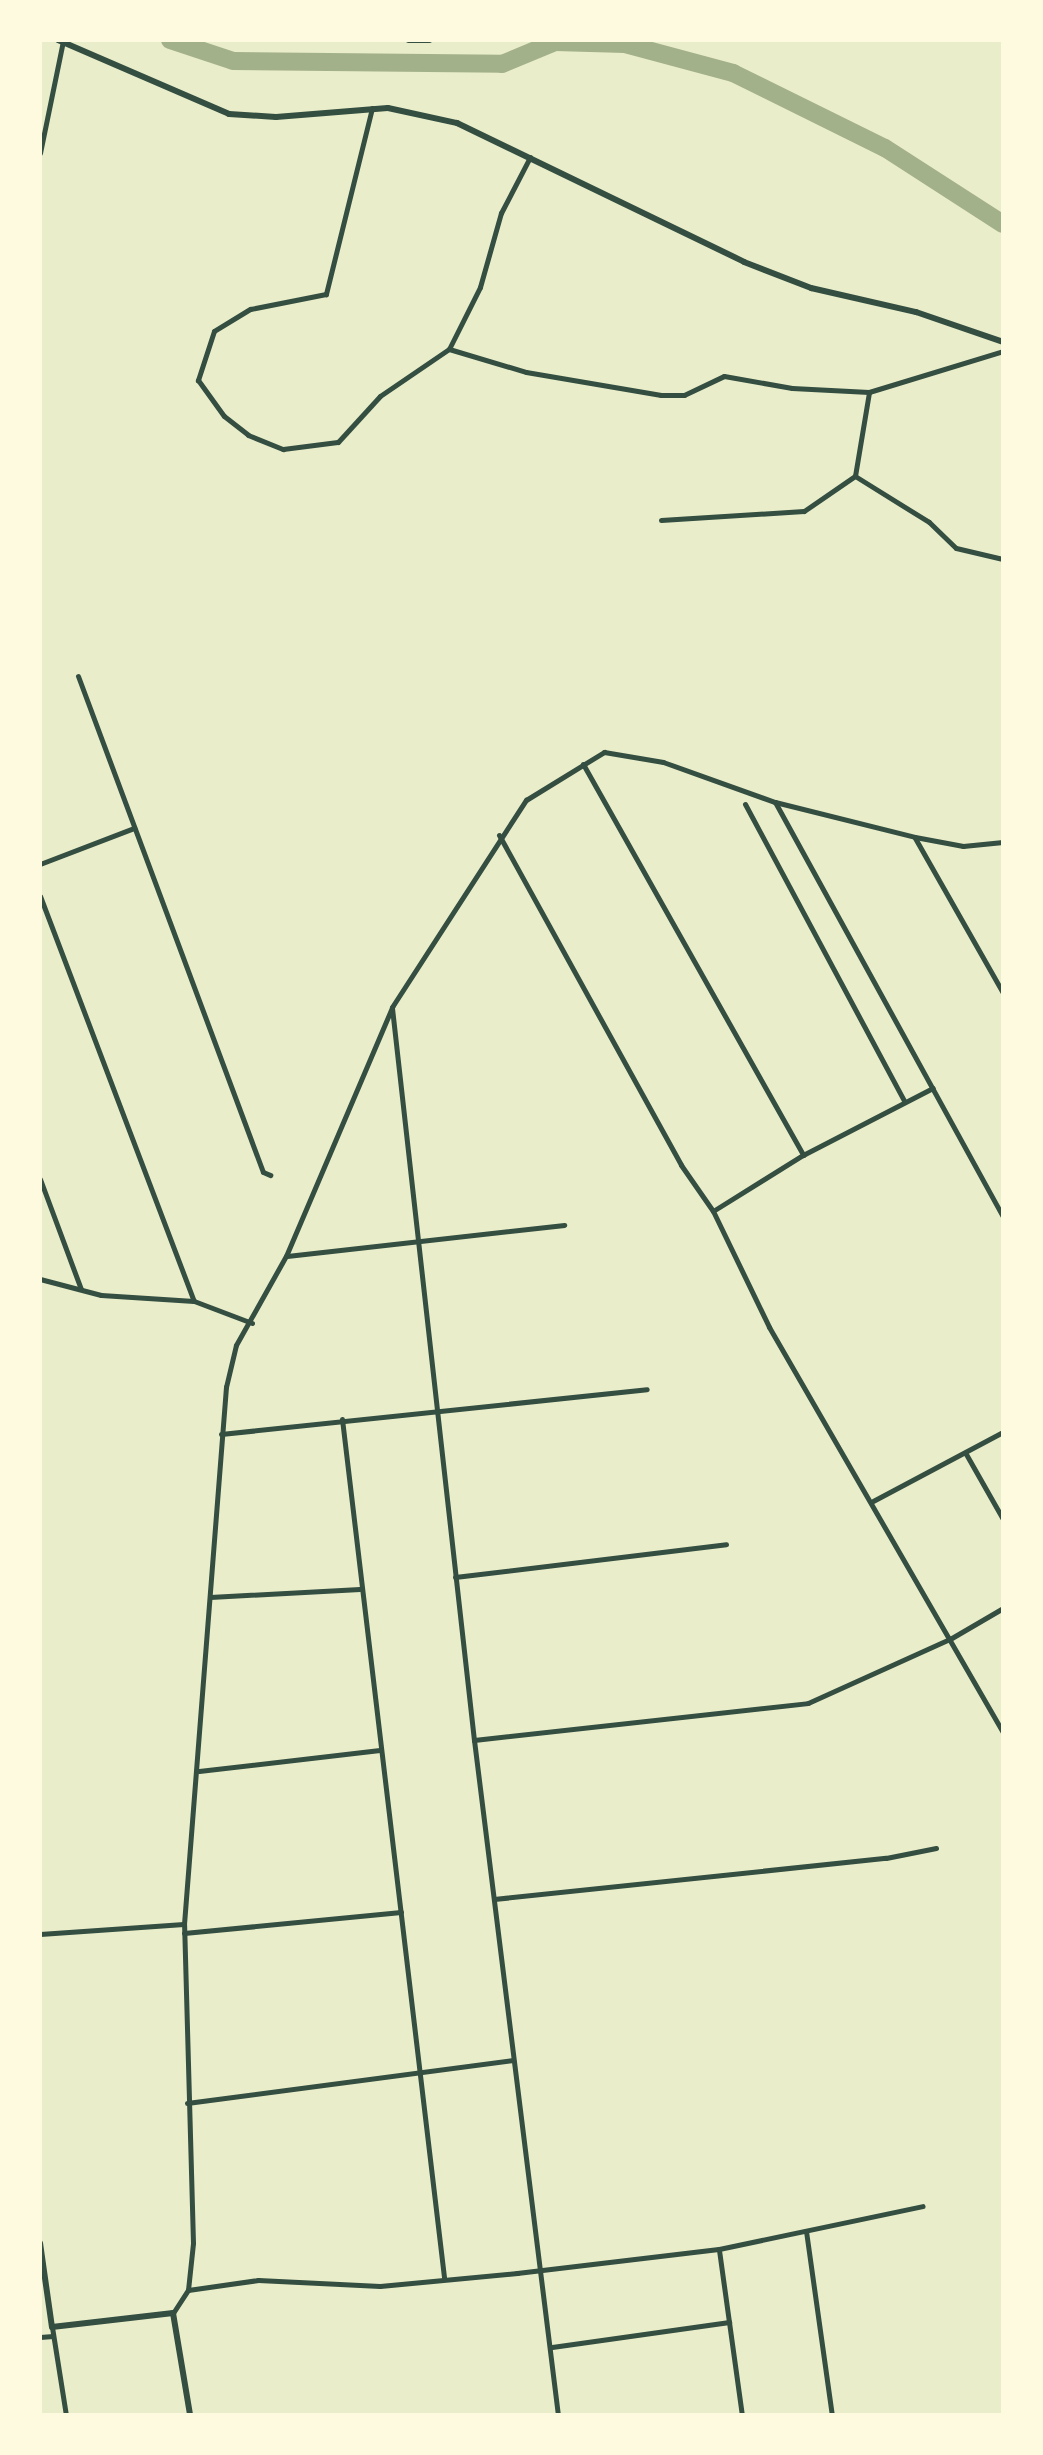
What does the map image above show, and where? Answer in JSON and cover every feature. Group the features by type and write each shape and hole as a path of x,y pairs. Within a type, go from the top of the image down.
{"street":[{"path":"408,40 429,40"},
{"path":"40,153 60,41 229,114 276,117 372,108 403,109 457,123 531,156 554,173 758,267 811,288 916,312 1003,342"},
{"path":"372,108 326,294 250,309 214,331 198,380 224,416 248,435 283,449 338,442 380,396 449,349 480,287 501,213 531,156"},
{"path":"449,349 526,372 661,395 684,395 724,376 792,388 869,392 1003,351"},
{"path":"661,520 804,511 855,476 869,392"},
{"path":"855,476 929,522 956,548 1003,559"},
{"path":"78,676 263,1172 270,1175"},
{"path":"190,2415 173,2313 188,2290 193,2243 184,1924 190,1796 199,1771 221,1434 236,1345 252,1323 286,1256 392,1007 499,835 526,800 604,752 663,762 775,802 915,837 963,846 1003,842"},
{"path":"583,764 803,1155"},
{"path":"775,802 1001,1208 1003,1217"},
{"path":"745,804 905,1102"},
{"path":"40,864 134,828"},
{"path":"499,835 681,1165 713,1211 769,1327 873,1501 1003,1733"},
{"path":"915,837 1003,993"},
{"path":"40,896 194,1301"},
{"path":"392,1007 474,1740 552,2347 558,2415"},
{"path":"713,1211 803,1155 933,1088"},
{"path":"40,1179 82,1290"},
{"path":"286,1256 420,1237 564,1225"},
{"path":"40,1279 82,1290 194,1301 252,1323"},
{"path":"221,1434 647,1389"},
{"path":"342,1419 444,2277"},
{"path":"873,1501 1003,1432"},
{"path":"966,1454 1003,1519"},
{"path":"455,1577 726,1544"},
{"path":"210,1597 361,1588"},
{"path":"474,1740 808,1703 950,1639 1003,1608"},
{"path":"199,1771 380,1750"},
{"path":"494,1899 871,1859 936,1848"},
{"path":"184,1933 401,1912"},
{"path":"40,1934 184,1924"},
{"path":"187,2103 513,2060"},
{"path":"188,2290 258,2280 380,2286 444,2277 541,2270 719,2249 923,2206"},
{"path":"806,2231 832,2415"},
{"path":"40,2243 66,2415"},
{"path":"719,2249 742,2415"},
{"path":"52,2327 173,2313"},
{"path":"552,2347 729,2322"},
{"path":"40,2337 53,2336"}],"waterway":[{"path":"170,40 233,61 502,64 555,42 625,44 733,73 885,148 1003,224"}]}
